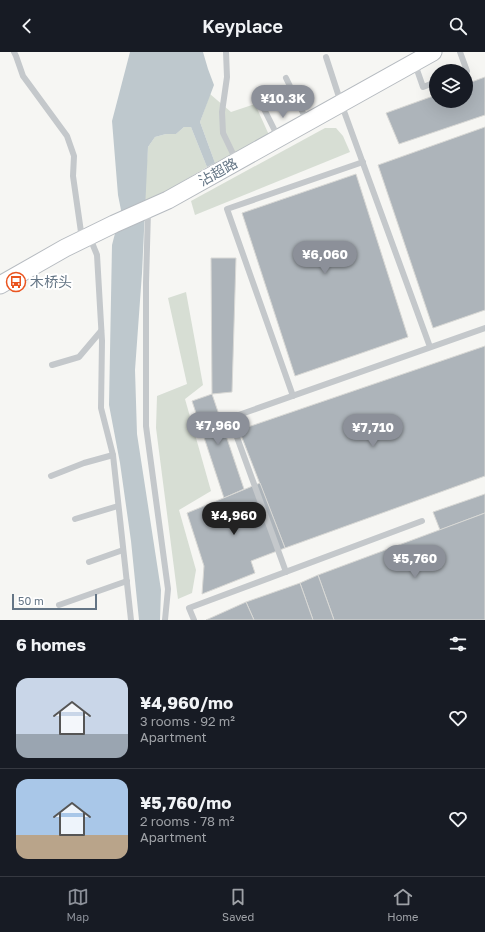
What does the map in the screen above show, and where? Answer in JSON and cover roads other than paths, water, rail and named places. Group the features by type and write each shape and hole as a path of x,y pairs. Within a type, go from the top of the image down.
{"street":[{"name":"沾超路","path":"0,285 65,248 168,200 433,52"}],"lane":[{"path":"14,52 24,76 67,136 74,156 73,176 86,238 97,255 101,331 101,408 113,455 131,620"},
{"path":"226,52 227,77 222,112 223,133 237,162"},
{"path":"460,52 464,64"},
{"path":"326,57 341,103 430,347"},
{"path":"414,62 423,87 429,85"},
{"path":"286,78 308,122"},
{"path":"261,103 278,138"},
{"path":"293,396 227,209 363,162"},
{"path":"147,210 146,426 168,590 165,620"},
{"path":"286,572 230,418 485,328"},
{"path":"52,365 80,357 101,331"},
{"path":"51,476 84,463 113,455"},
{"path":"75,519 118,506"},
{"path":"194,620 189,608 422,521"},
{"path":"89,562 123,550"},
{"path":"59,605 127,581"}],"place":[{"name":"木桥头","path":"16,282"}]}
